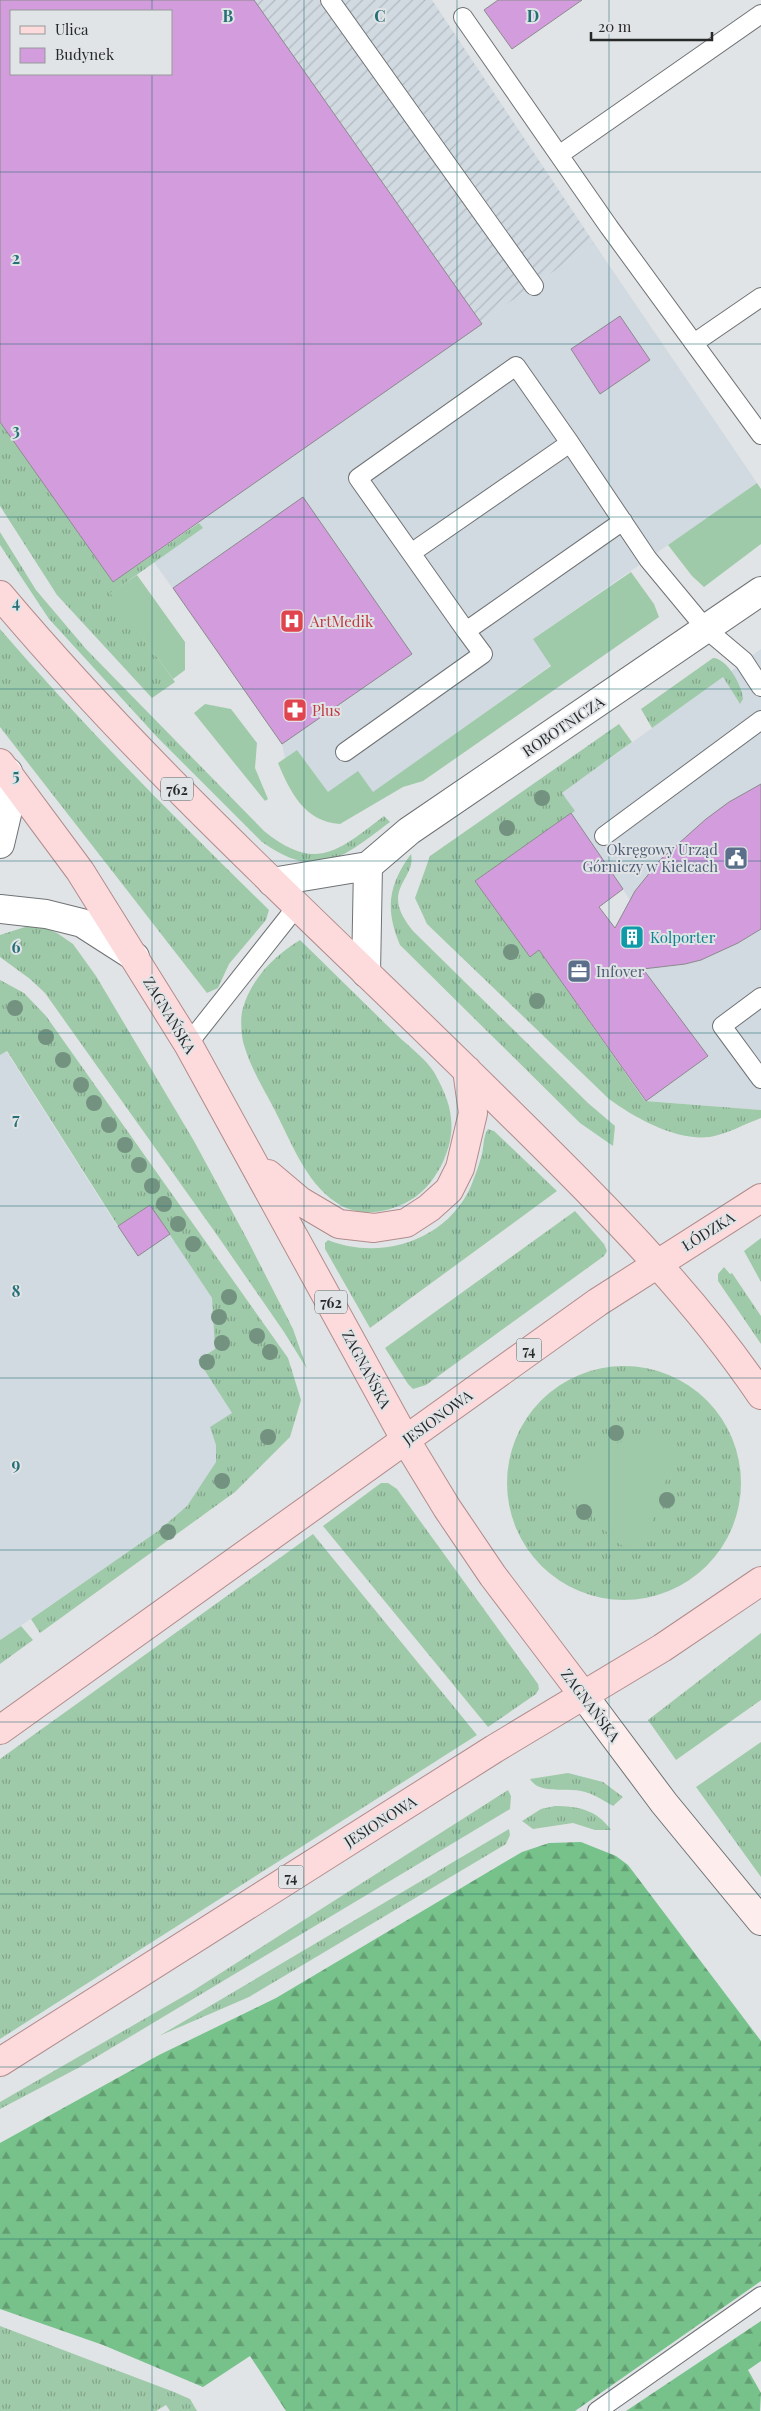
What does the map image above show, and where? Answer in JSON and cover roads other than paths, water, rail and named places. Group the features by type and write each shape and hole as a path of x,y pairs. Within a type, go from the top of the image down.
{"main road":[{"name":"762","path":"0,595 59,666 155,766 582,1185 706,1320 761,1395"},
{"name":"ZAGNAŃSKA","path":"4,767 60,842 135,957 188,1044 256,1164 405,1439 492,1576 664,1803 761,1921"},
{"name":"762","path":"256,1164 300,1201 340,1224 374,1228 406,1223 429,1208 448,1190 460,1168 473,1113 466,1070"},
{"name":"ŁÓDZKA","path":"656,1265 761,1198"},
{"name":"JESIONOWA","path":"0,1730 598,1302 656,1265"},
{"name":"JESIONOWA","path":"0,2062 494,1749 662,1648 761,1581"}],"street":[{"name":"ROBOTNICZA","path":"368,866 409,831 761,591"},
{"path":"0,844 8,810 4,767"},
{"path":"272,882 368,866 366,973"},
{"path":"0,909 46,914 82,923 135,957"}],"lane":[{"path":"330,0 534,286"},
{"path":"559,155 761,14"},
{"path":"463,17 735,402 761,435"},
{"path":"694,343 761,297"},
{"path":"345,752 483,654 358,478 516,366 654,567 706,629 744,661 761,687"},
{"path":"411,554 570,443"},
{"path":"466,630 623,521"},
{"path":"604,836 761,720"},
{"path":"188,1044 297,906"},
{"path":"761,997 722,1026 761,1078"},
{"path":"597,2411 761,2296"}],"place":[{"name":"ArtMedik","path":"292,621"},
{"name":"Plus","path":"295,710"},
{"name":"Okręgowy Urząd Górniczy w Kielcach","path":"736,858"},
{"name":"Kolporter","path":"632,937"},
{"name":"Infover","path":"579,971"}]}
